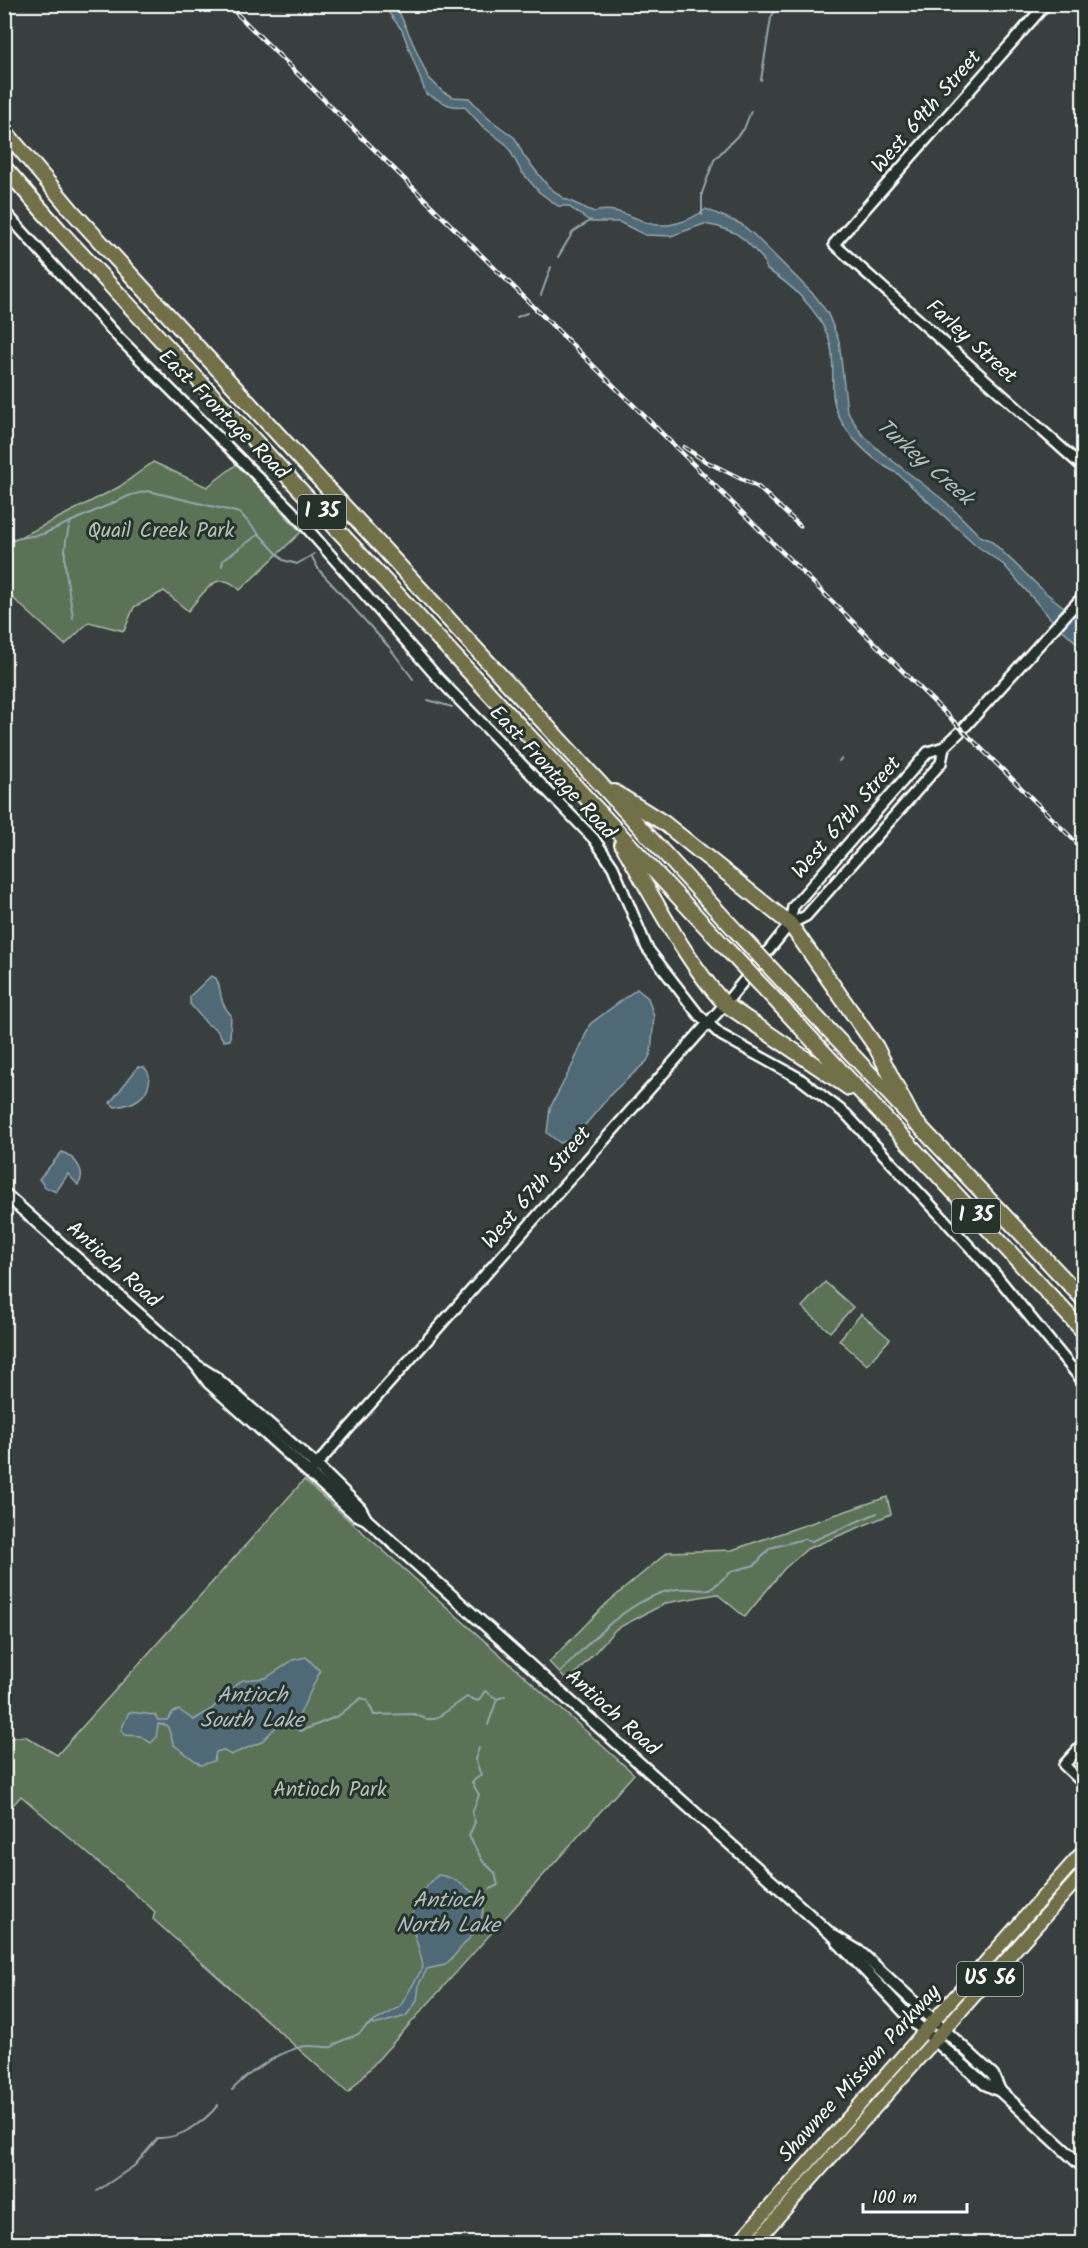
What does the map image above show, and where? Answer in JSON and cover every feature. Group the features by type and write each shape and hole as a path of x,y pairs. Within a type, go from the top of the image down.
{"highway":[{"name":"I 35","path":"4,130 72,211 598,782 915,1124 1083,1300"},
{"name":"I 35","path":"4,167 60,231 1083,1332"},
{"path":"598,782 664,823 790,924 876,1047 915,1124"},
{"path":"609,821 674,930 714,992 725,1004 868,1100"},
{"name":"Shawnee Mission Parkway","path":"754,2244 935,2040 940,2025 1083,1850"},
{"name":"Shawnee Mission Parkway","path":"737,2244 804,2165 925,2032 940,2025 1034,1929 1083,1872"},
{"path":"1034,1929 1034,1922 1053,1886"}],"main road":[{"name":"Antioch Road","path":"4,1193 196,1365 215,1377 313,1470 360,1508 366,1519 832,1935 853,1961 925,2032 985,2084 999,2091 1083,2168"},
{"name":"Antioch Road","path":"832,1935 860,1952 940,2025 993,2075 999,2091"}],"street":[{"name":"West 69th Street","path":"834,244 1046,4"},
{"name":"East Frontage Road","path":"4,211 112,330 287,504 438,678 594,840 613,867 647,948 661,969 707,1023 721,1035 808,1083 846,1114 995,1274 1083,1383"},
{"name":"Farley Street","path":"834,244 1083,468"},
{"name":"West 67th Street","path":"313,1470 725,1004 790,924 806,916 853,863 940,763 944,747 1083,595"},
{"name":"West 67th Street","path":"790,924 793,907 840,852 928,752 944,747"},
{"path":"840,852 853,863"},
{"path":"1083,1743 1064,1765 1083,1784"}],"green space":[{"name":"Quail Creek Park","path":"153,462 207,487 237,464 301,532 240,590 224,581 217,582 206,590 188,611 164,591 134,607 124,631 89,622 65,645 5,591 5,545 119,487"},
{"path":"825,1282 853,1307 830,1332 802,1307"},
{"path":"861,1314 890,1339 867,1365 839,1340"},
{"name":"Antioch Park","path":"304,1480 634,1774 348,2093 153,1919 155,1912 149,1906 21,1796 5,1814 5,1739 25,1736 57,1755"},
{"path":"887,1497 891,1514 807,1549 784,1569 745,1617 717,1594 666,1603 616,1629 568,1682 549,1662 607,1603 668,1552 732,1550"}],"water":[{"path":"383,5 396,5 428,77 443,92 453,97 469,98 488,118 515,138 524,156 548,186 563,198 594,212 615,211 655,225 678,223 706,209 741,224 753,234 816,297 828,314 839,341 847,411 861,433 880,451 946,502 980,536 990,540 1046,593 1083,622 1083,649 1050,618 1004,565 977,546 898,474 876,460 856,441 840,419 835,407 833,364 827,334 816,315 802,298 785,282 767,270 763,259 746,241 735,233 704,224 671,236 645,235 619,222 591,222 568,206 558,206 539,192 521,171 507,145 482,126 464,106 449,105 426,94 402,30"},
{"path":"211,976 216,978 223,1004 231,1015 230,1040 224,1041 216,1029 207,1024 190,1004 190,996"},
{"path":"637,989 648,998 654,1016 651,1053 647,1061 613,1092 574,1138 560,1143 547,1133 550,1108 573,1064 590,1024"},
{"path":"138,1067 144,1067 149,1076 146,1091 134,1102 115,1107 110,1103"},
{"path":"62,1152 76,1162 81,1175 78,1185 68,1174 56,1192 45,1187 39,1179"},
{"name":"Antioch South Lake","path":"306,1657 320,1671 298,1718 289,1716 261,1742 231,1755 222,1750 216,1752 214,1761 201,1765 174,1745 167,1725 158,1724 156,1738 151,1743 140,1736 125,1735 121,1730 129,1712 155,1715 158,1720 167,1720 173,1712 179,1710 194,1720 213,1708 243,1680 266,1678 293,1660"},
{"name":"Antioch North Lake","path":"438,1875 457,1881 484,1903 480,1926 445,1965 427,1969 419,1984 417,2001 406,2016 374,2025 373,2022 400,2007 423,1967 413,1929 413,1914 418,1899"}],"waterway":[{"path":"761,80 771,18 778,4"},
{"path":"702,215 702,193 714,160 744,129 751,111"},
{"path":"558,257 573,232 591,220"},
{"path":"541,295 551,267"},
{"path":"517,317 527,313"},
{"path":"4,541 43,534 131,495 148,491 240,513 283,560 297,564 314,554"},
{"path":"71,521 65,546 65,558 73,618"},
{"path":"222,566 223,560 259,534"},
{"path":"312,557 319,570 389,647 413,679"},
{"path":"428,700 452,707"},
{"path":"1074,1349 1084,1363"},
{"path":"560,1673 598,1634 628,1610 644,1601 660,1593 677,1589 710,1590 732,1571 755,1565 770,1548 804,1539 812,1541 877,1513"},
{"path":"289,1716 290,1725 301,1731 338,1716 361,1698 367,1700 374,1715 414,1714 426,1719 435,1719 467,1697 478,1701 485,1691 497,1699"},
{"path":"488,1725 497,1699 505,1696"},
{"path":"479,1748 475,1759 481,1775 472,1782 479,1795 472,1813 475,1822 469,1836 482,1860 495,1873 498,1885 490,1889"},
{"path":"232,2090 255,2070 282,2054 304,2046 332,2047 358,2034 373,2023"},
{"path":"97,2191 134,2166 158,2138 175,2136 191,2128 218,2105"}],"railway":[{"path":"227,4 1084,850"},
{"path":"684,447 705,461 758,487 800,526"}],"water label":[{"name":"Turkey Creek","path":"924,463"}]}
